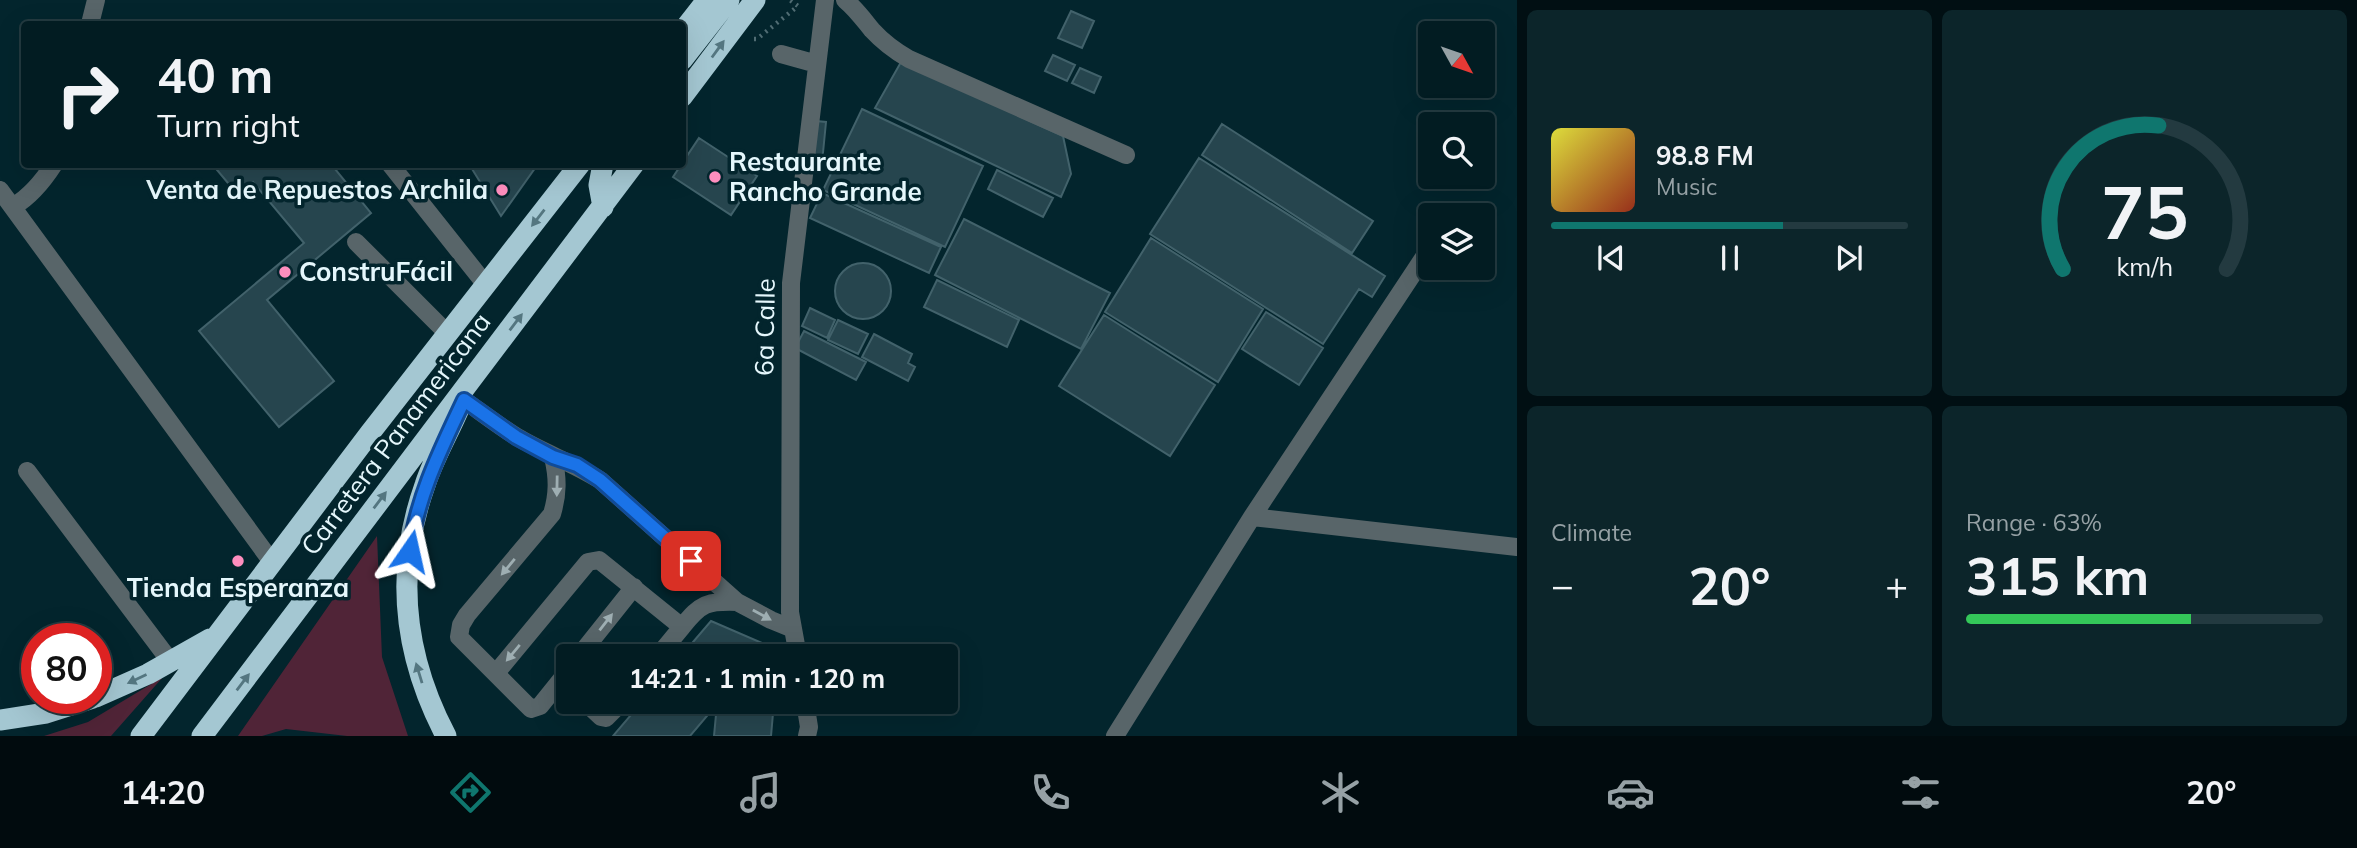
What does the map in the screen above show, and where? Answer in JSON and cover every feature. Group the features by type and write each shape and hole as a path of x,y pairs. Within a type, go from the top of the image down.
{"highway":[{"path":"686,27 707,0"},
{"path":"686,55 729,0"},
{"path":"686,92 755,0"},
{"name":"Carretera Panamericana","path":"141,736 577,168"},
{"path":"602,168 599,185 603,208"},
{"name":"Carretera Panamericana","path":"202,736 631,168"},
{"path":"446,736 424,689 412,649 407,610 407,570 412,532 425,485 475,376"},
{"path":"112,690 148,674 218,634"},
{"path":"2,717 35,714"}],"street":[{"path":"91,21 96,0"},
{"name":"6a Calle","path":"796,644 790,612 790,283 825,0"},
{"path":"845,0 891,48 909,59 1126,155"},
{"path":"781,54 817,64"},
{"path":"14,206 25,200 52,168"},
{"path":"393,168 486,285"},
{"path":"0,190 272,562"},
{"path":"356,242 448,334"},
{"path":"1115,736 1252,517 1418,266"},
{"path":"464,400 516,437 553,457 577,465 600,480 737,602 793,629"},
{"path":"553,457 558,478 552,514 461,625 459,637 531,709 540,706 556,689"},
{"path":"27,471 170,662"},
{"path":"1252,517 1517,547"},
{"path":"496,673 588,562 599,559 682,628"},
{"path":"589,644 634,587"},
{"path":"668,644 692,613 711,601 737,602"},
{"path":"807,714 807,736"}],"path":[{"path":"757,39 798,6 790,0"}],"shaded area":[{"path":"377,536 382,657 408,736 347,736 286,729 262,736 238,736"},
{"path":"163,677 111,736 44,736 88,722 101,714 112,714 112,708"}],"building":[{"path":"1071,11 1094,21 1082,48 1058,38"},
{"path":"1053,55 1075,65 1067,81 1045,71"},
{"path":"901,62 1063,136 1071,174 1061,197 875,108"},
{"path":"1080,68 1101,77 1094,93 1072,83"},
{"path":"862,109 983,166 945,247 823,190"},
{"path":"816,121 826,122 822,163 812,162"},
{"path":"1222,124 1373,221 1352,253 1202,155"},
{"name":"Restaurante Rancho Grande","path":"699,138 757,176 731,215 673,177 679,168 686,168 686,158"},
{"path":"1199,158 1385,276 1372,297 1359,289 1323,344 1150,234"},
{"name":"ConstruFácil","path":"215,168 334,168 371,213 267,300 334,381 279,427 199,331 304,243 253,182 238,195"},
{"name":"Venta de Repuestos Archila","path":"471,168 535,168 501,216"},
{"path":"997,170 1053,198 1043,217 988,189"},
{"path":"822,193 941,247 929,273 810,218"},
{"path":"964,219 1110,293 1081,349 935,275"},
{"path":"1151,238 1263,309 1218,382 1105,312"},
{"path":"863,263 874,265 883,271 889,280 889,302 883,311 874,317 863,319 852,317 843,311 837,302 835,291 837,280 843,271 852,265"},
{"path":"937,280 1019,320 1007,347 924,307"},
{"path":"810,308 835,320 827,338 802,326"},
{"path":"1266,312 1323,348 1299,385 1242,349"},
{"path":"1104,315 1215,385 1170,456 1059,386"},
{"path":"838,320 868,334 858,354 828,340"},
{"path":"804,331 866,362 856,380 795,348"},
{"path":"874,334 912,354 908,363 915,367 908,381 862,357"},
{"path":"711,621 764,644 691,644"},
{"path":"632,714 709,714 690,736 613,736"},
{"path":"716,714 773,714 771,736 714,736"}],"place":[{"name":"Restaurante Rancho Grande","path":"715,177"},
{"name":"Venta de Repuestos Archila","path":"502,190"},
{"name":"ConstruFácil","path":"285,272"},
{"name":"Tienda Esperanza","path":"238,561"}],"route":[{"path":"410,551 412,532 425,485 464,400 516,437 553,457 577,465 600,480 691,561"}]}
